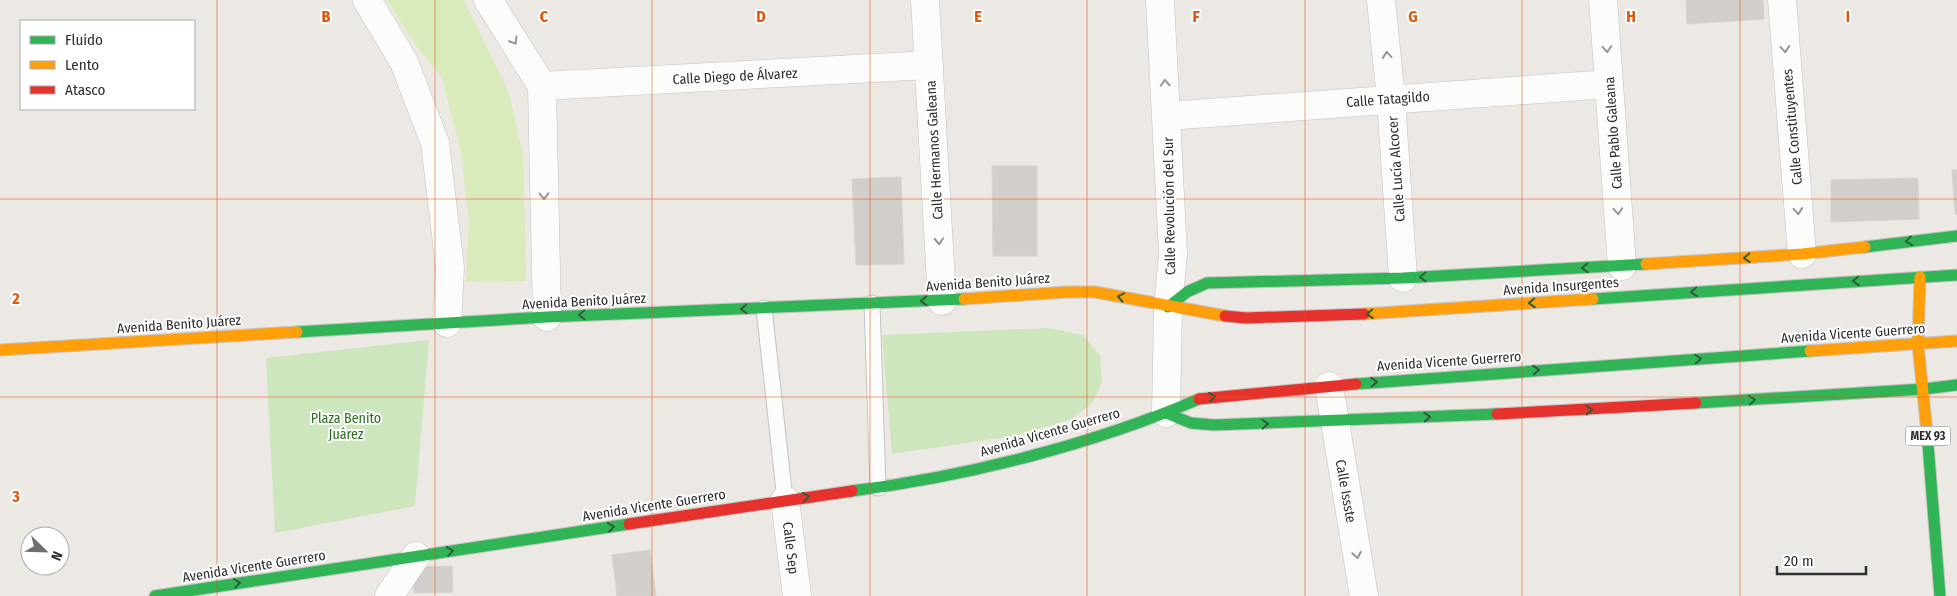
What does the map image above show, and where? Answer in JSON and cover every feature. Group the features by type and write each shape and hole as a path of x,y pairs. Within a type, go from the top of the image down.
{"main road":[{"path":"1168,307 1187,292 1207,283 1403,278 1622,266 1802,254 1957,236"},
{"name":"Avenida Insurgentes","path":"1168,307 1212,315 1246,318 1336,316 1957,275"},
{"name":"MEX 93","path":"1920,277 1918,344 1924,389 1940,596"},
{"name":"Avenida Benito Juárez","path":"0,350 547,317 942,301 1067,292 1095,292 1168,307"},
{"name":"Avenida Vicente Guerrero","path":"155,596 785,500 878,488 952,475 1070,445 1166,413 1201,398 1587,366 1957,341"},
{"path":"1166,413 1195,425 1584,410 1924,389 1957,385"}],"street":[{"path":"367,0 404,62 436,143 450,268 447,323"},
{"path":"488,0 542,86 547,317"},
{"name":"Calle Hermanos Galeana","path":"925,0 942,301"},
{"name":"Calle Revolución del Sur","path":"1160,0 1173,254 1168,307 1166,413"},
{"name":"Calle Lucía Alcocer","path":"1382,0 1391,99 1403,278"},
{"name":"Calle Pablo Galeana","path":"1603,0 1622,266"},
{"name":"Calle Constituyentes","path":"1782,0 1802,254"},
{"name":"Calle Diego de Álvarez","path":"542,86 929,65"},
{"name":"Calle Tatagildo","path":"1167,116 1609,84"},
{"name":"Calle Issste","path":"1328,386 1364,596"},
{"name":"Calle Sep","path":"785,500 797,596"},
{"path":"389,596 416,556"}],"lane":[{"path":"872,303 878,488"},
{"path":"764,308 785,500"}],"green space":[{"path":"387,0 464,0 509,93 523,154 526,281 466,282 469,222 461,152 442,78 416,45"},
{"path":"1048,328 1083,335 1100,356 1102,382 1093,402 1072,419 1019,435 892,454 882,335"},
{"name":"Plaza Benito Juárez","path":"429,340 415,506 275,533 266,358"}],"building":[{"path":"1686,0 1763,0 1764,19 1687,24"},
{"path":"992,166 1037,166 1037,256 993,256"},
{"path":"1952,170 1957,170 1957,214 1955,214"},
{"path":"901,177 904,264 856,265 852,179"},
{"path":"1918,178 1919,219 1831,222 1831,180"},
{"path":"650,550 656,596 617,596 612,555"},
{"path":"452,566 453,592 414,593 413,567"}],"traffic: fast":[{"path":"1865,247 1957,236"},
{"path":"1168,307 1187,292 1207,283 1403,278 1646,264"},
{"path":"1593,299 1957,275"},
{"path":"297,332 547,317 964,299"},
{"path":"1356,384 1810,351"},
{"path":"1696,403 1924,389 1957,385"},
{"path":"852,491 940,477 1028,457 1116,431 1199,399"},
{"path":"1166,413 1191,423 1214,425 1497,414"},
{"path":"1927,432 1940,596"},
{"path":"155,596 629,524"}],"traffic: slow":[{"path":"1646,264 1802,254 1865,247"},
{"path":"1920,277 1918,345 1927,432"},
{"path":"964,299 1095,292 1225,316"},
{"path":"1364,314 1593,299"},
{"path":"0,350 297,332"},
{"path":"1810,351 1957,341"}],"traffic: jam":[{"path":"1225,316 1246,318 1364,314"},
{"path":"1199,399 1356,384"},
{"path":"1497,414 1696,403"},
{"path":"629,524 852,491"}]}
